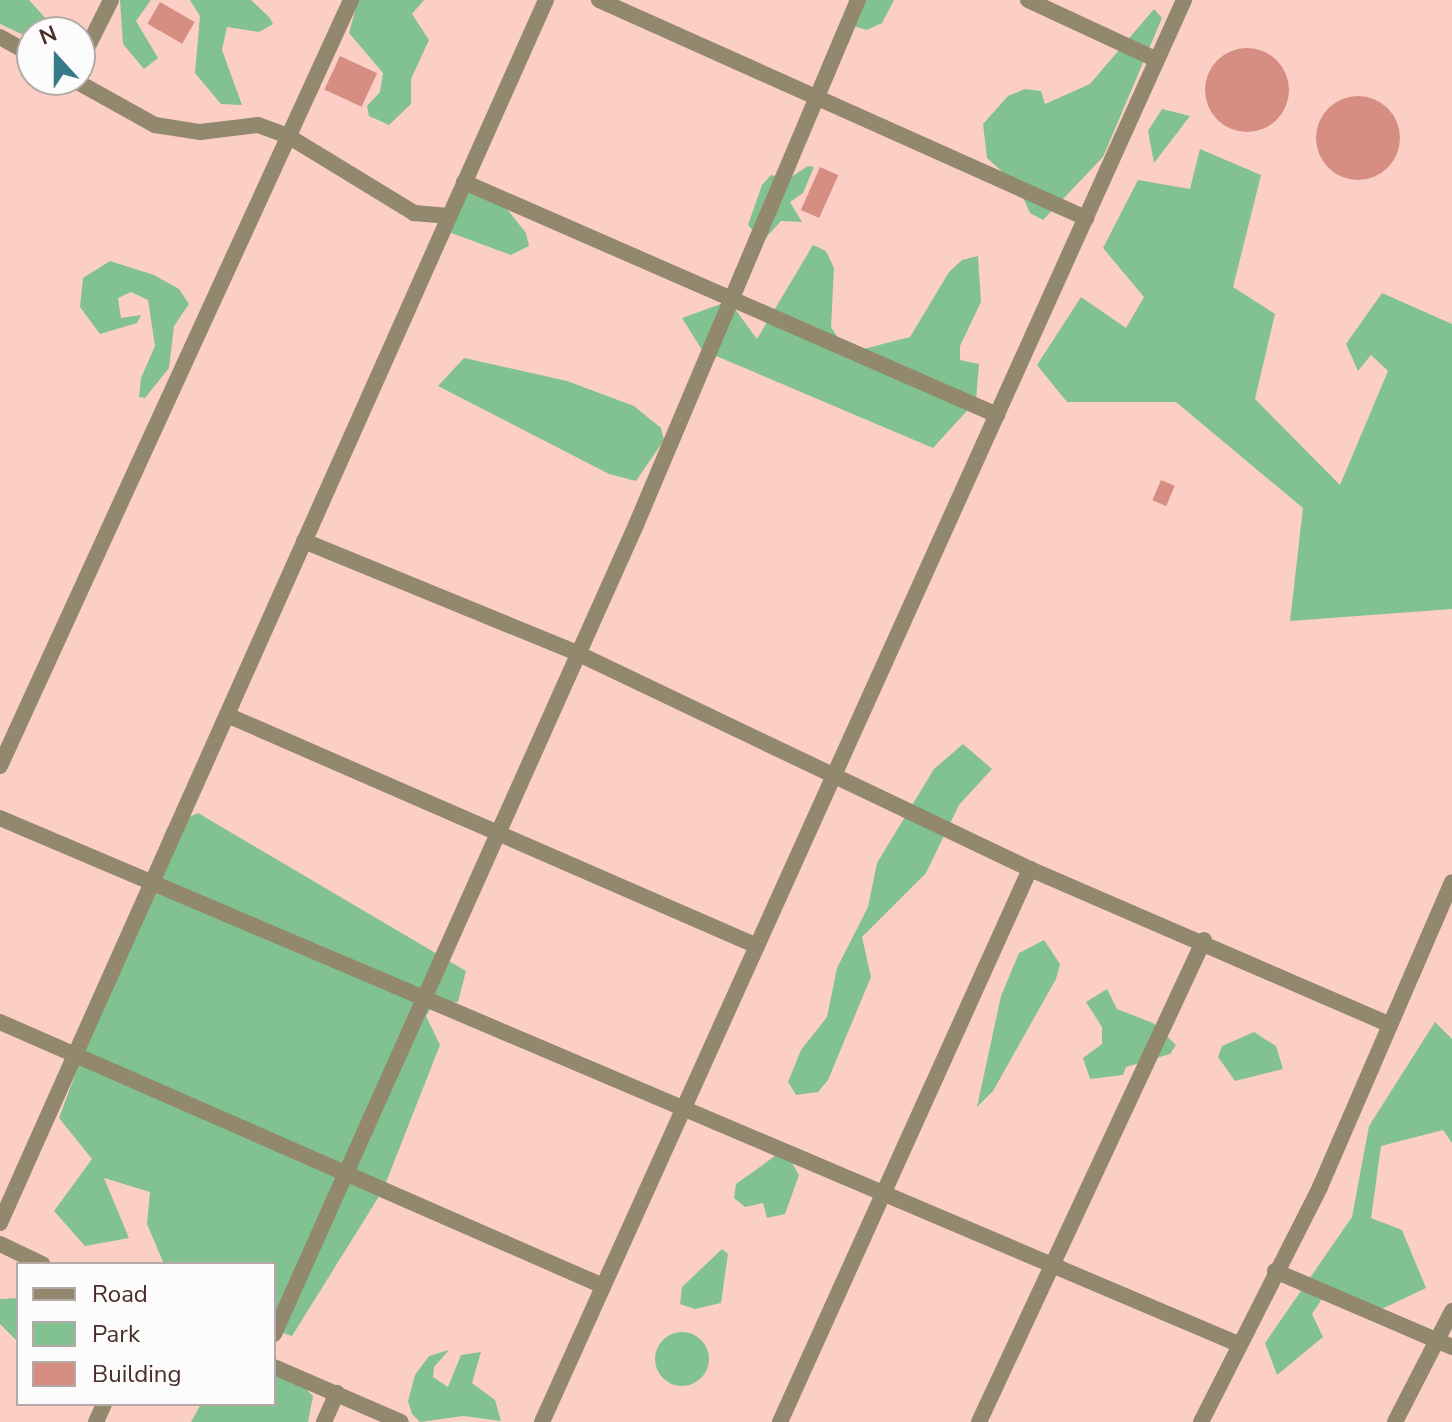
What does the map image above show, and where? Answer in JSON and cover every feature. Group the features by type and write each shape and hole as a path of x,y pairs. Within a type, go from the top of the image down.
{"street":[{"path":"96,30 111,0"},
{"path":"0,766 351,0"},
{"path":"0,1223 546,0"},
{"path":"599,0 1086,218"},
{"path":"276,1330 579,654 733,300 858,0"},
{"path":"1028,0 1157,60"},
{"path":"542,1422 1184,0"},
{"path":"96,92 155,125 200,132 258,125 288,136 414,213 449,216"},
{"path":"464,182 997,415"},
{"path":"304,541 579,654 1030,869 1204,940 1390,1025"},
{"path":"227,715 757,946"},
{"path":"0,818 685,1105 1238,1344"},
{"path":"780,1422 1030,869"},
{"path":"1201,1422 1320,1187 1451,886"},
{"path":"979,1422 1204,940"},
{"path":"0,1022 603,1286"},
{"path":"0,1244 38,1262"},
{"path":"1275,1271 1445,1345"},
{"path":"1395,1422 1445,1345 1452,1311"},
{"path":"276,1368 401,1422"},
{"path":"324,1422 337,1393"}],"green space":[{"path":"0,0 29,0 44,16 16,16 16,32 0,24"},
{"path":"120,0 151,0 136,21 158,58 144,69 123,44"},
{"path":"190,0 251,0 273,24 259,32 227,27 222,50 242,105 221,104 195,73 200,16"},
{"path":"358,0 424,0 412,14 429,40 411,79 411,104 389,125 369,116 367,106 380,92 383,73 349,33"},
{"path":"862,0 894,0 882,23 867,30 853,26"},
{"path":"1154,9 1162,18 1103,157 1043,220 1030,213 1018,186 987,158 983,124 1008,96 1025,89 1041,91 1045,104 1090,84"},
{"path":"1162,109 1190,116 1154,163 1148,131"},
{"path":"1200,149 1261,175 1233,287 1275,314 1255,399 1340,485 1388,371 1371,355 1358,371 1346,344 1382,293 1452,324 1452,609 1290,621 1303,508 1176,402 1067,402 1037,365 1081,297 1126,328 1144,297 1103,248 1138,180 1190,189"},
{"path":"808,166 814,167 803,193 790,202 802,222 781,221 762,242 748,225 762,185 771,175 788,179"},
{"path":"457,184 500,200 526,233 529,246 511,255 438,228"},
{"path":"813,245 826,251 834,268 831,327 848,353 910,337 949,272 962,260 978,256 981,302 960,346 960,360 979,364 976,401 933,448 702,350 682,318 729,301 757,339"},
{"path":"110,261 154,275 179,289 189,304 174,326 169,368 145,398 139,397 141,378 155,346 148,300 131,292 118,298 121,318 141,315 137,323 100,334 80,307 83,278"},
{"path":"464,358 567,381 634,406 661,428 664,440 636,481 609,474 438,386"},
{"path":"963,744 992,769 959,805 926,873 862,937 871,977 828,1080 818,1092 796,1095 788,1082 801,1050 827,1017 837,968 868,907 877,863 934,769"},
{"path":"198,813 466,971 458,1002 435,1002 426,1016 440,1045 383,1190 292,1336 276,1331 276,1262 163,1262 147,1224 150,1192 104,1178 129,1238 85,1246 54,1211 92,1159 59,1118 167,828"},
{"path":"1044,940 1060,964 1056,979 993,1091 977,1107 1001,996 1019,953"},
{"path":"1107,989 1117,1009 1153,1023 1176,1045 1170,1054 1126,1067 1123,1075 1090,1079 1083,1058 1102,1044 1102,1027 1086,1002"},
{"path":"1435,1022 1452,1039 1452,1143 1443,1130 1381,1146 1371,1218 1402,1230 1426,1288 1373,1313 1326,1293 1312,1314 1323,1337 1277,1375 1265,1343 1352,1217 1369,1126"},
{"path":"1254,1032 1276,1046 1283,1069 1235,1081 1218,1057 1222,1046"},
{"path":"775,1156 789,1158 799,1175 785,1214 767,1218 763,1203 745,1207 734,1198 736,1184"},
{"path":"722,1249 728,1254 721,1303 695,1309 680,1304 682,1287"},
{"path":"16,1298 16,1340 0,1324 0,1299"},
{"path":"682,1332 701,1340 709,1359 701,1378 682,1386 663,1378 655,1359 663,1340"},
{"path":"449,1350 434,1367 433,1377 448,1387 461,1355 481,1352 472,1383 495,1400 501,1421 463,1416 420,1422 412,1414 408,1401 415,1375 429,1356"},
{"path":"276,1372 292,1376 313,1396 308,1422 191,1422 200,1406 276,1406"}],"building":[{"path":"160,2 195,22 182,44 148,24"},
{"path":"1247,48 1270,55 1282,67 1289,90 1282,113 1270,125 1247,132 1224,125 1212,113 1205,90 1212,67 1224,55"},
{"path":"340,56 377,73 362,107 324,90"},
{"path":"1358,96 1374,99 1388,108 1397,122 1400,138 1397,154 1388,168 1374,177 1358,180 1342,177 1328,168 1319,154 1316,138 1319,122 1328,108 1342,99"},
{"path":"820,167 838,175 819,218 801,210"},
{"path":"1161,480 1175,486 1166,506 1152,500"}]}
